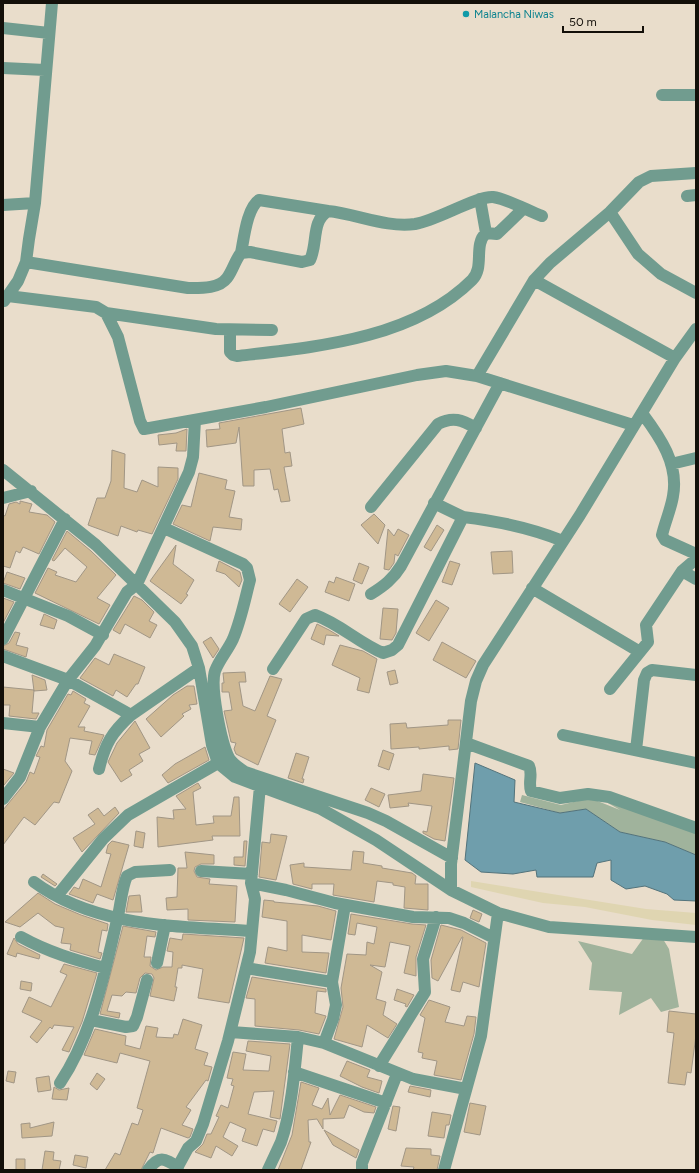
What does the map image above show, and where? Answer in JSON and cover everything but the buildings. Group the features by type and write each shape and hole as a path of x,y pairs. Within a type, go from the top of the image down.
{"street":[{"path":"52,3 35,203 26,262 18,281 6,299 96,307 106,313 230,330 272,330"},
{"path":"3,28 49,33"},
{"path":"3,68 46,70"},
{"path":"662,95 696,95"},
{"path":"477,376 534,280 550,263 610,212 639,182 651,176 696,173"},
{"path":"26,262 188,288 202,288 216,285 227,278 235,259 241,253 251,210 255,203 260,200 328,211 386,223 415,224 432,220 480,199 496,198 542,216"},
{"path":"230,330 230,352 233,355 238,356 326,344 386,329 412,320 450,298 474,278 478,272 480,250 483,236 486,232 480,199"},
{"path":"3,205 35,203"},
{"path":"486,232 497,234 523,209"},
{"path":"241,253 250,252 302,262 310,260 314,252 317,221 321,215 328,211"},
{"path":"610,212 627,238 644,259 661,274 696,293"},
{"path":"534,280 675,358"},
{"path":"106,313 118,337 140,421 144,429 417,375 446,371 477,376 633,425"},
{"path":"451,890 452,858 471,701 476,681 483,665 563,541 633,425 642,413 675,358 696,329"},
{"path":"371,594 385,586 394,578 500,383"},
{"path":"642,413 660,437 671,464 674,483 673,497 662,535 665,540 696,554"},
{"path":"371,507 438,424 446,419 454,418 476,428"},
{"path":"3,799 20,777 40,727 68,680 103,635 120,601 127,592 137,584 189,472 194,456 195,420"},
{"path":"671,464 696,458"},
{"path":"3,470 65,519 137,584 175,622 192,646 199,668 212,745 218,763 235,777 321,809 376,840 451,890 498,913 549,926 696,937"},
{"path":"3,498 30,491"},
{"path":"434,503 463,517 498,521 542,532 563,541"},
{"path":"273,669 306,619 315,615 326,619 383,654 392,650 398,645 463,517"},
{"path":"3,640 65,519"},
{"path":"164,528 242,564 247,568 249,574 250,580 238,627 229,647 218,664 214,679 216,708 225,747 229,758 235,766 245,772 368,813 386,821 452,858"},
{"path":"610,689 648,642 646,625 682,571 696,559"},
{"path":"682,571 696,580"},
{"path":"532,588 640,652"},
{"path":"3,590 68,616 103,635"},
{"path":"3,656 68,680 131,715"},
{"path":"99,769 107,742 114,732 131,715 199,668"},
{"path":"636,750 644,680 647,673 652,670 696,675"},
{"path":"3,723 40,727"},
{"path":"563,735 696,763"},
{"path":"466,743 529,766 532,771 529,786 531,791 536,794 560,798 588,794 609,797 696,828"},
{"path":"57,896 103,839 128,815 218,763"},
{"path":"148,1170 155,1161 160,1159 167,1160 177,1169 188,1148 196,1141 231,1032 246,968 252,931 255,899 251,878 260,786"},
{"path":"60,1083 76,1057 91,1020 118,919 123,885 127,876 135,872 170,870"},
{"path":"201,871 251,878 345,905 413,917 449,918 464,923 494,938"},
{"path":"34,882 57,896 91,911 118,919 165,925 252,931"},
{"path":"324,1043 333,1019 336,1005 332,982 345,905"},
{"path":"444,1170 481,1036 498,913"},
{"path":"379,1066 425,992 423,959 436,917"},
{"path":"157,963 165,925"},
{"path":"21,937 62,957 105,968"},
{"path":"246,968 332,982"},
{"path":"91,1020 126,1027 133,1026 137,1017 147,980"},
{"path":"231,1032 298,1037 324,1043 397,1074 413,1079 466,1089"},
{"path":"268,1170 281,1141 294,1072 298,1037"},
{"path":"294,1072 386,1103"},
{"path":"362,1170 362,1163 397,1074"}],"green space":[{"path":"522,795 561,805 590,798 620,810 601,799 696,832 696,855 665,842 620,832 586,809 560,813 520,802"},
{"path":"647,933 663,939 669,949 679,1007 661,1012 651,998 619,1015 622,992 589,990 592,963 578,941 632,954"}],"sand":[{"path":"471,881 646,909 696,913 696,925 652,920 585,907 543,903 471,887"}],"water":[{"path":"475,763 515,780 514,802 560,813 586,809 620,832 665,842 696,855 696,901 674,900 667,894 645,886 626,889 611,880 611,860 597,863 593,877 537,877 536,870 513,874 481,872 465,860"}],"place":[{"name":"Malancha Niwas","path":"466,14"}]}
